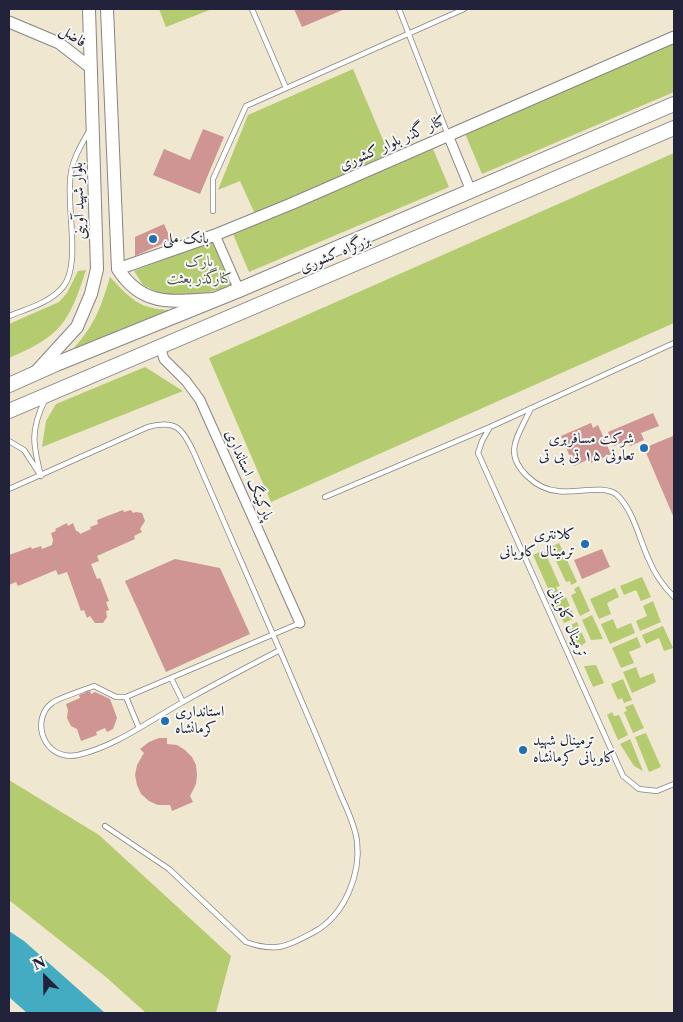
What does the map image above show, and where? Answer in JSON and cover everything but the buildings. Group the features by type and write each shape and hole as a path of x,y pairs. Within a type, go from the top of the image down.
{"highway":[{"name":"بزرگراه کشوری","path":"9,385 239,290 674,104"},
{"name":"بزرگراه کشوری","path":"9,411 674,128"}],"main road":[{"name":"بلوار شهید آوینی","path":"35,373 77,327 92,294 97,269 89,9"},
{"path":"107,9 118,270 132,287 156,299 168,302 216,298"},
{"path":"97,269 118,270"}],"street":[{"name":"فاضل","path":"9,22 59,43 91,68"},
{"name":"کنار گذر بلوار کشوری","path":"118,270 215,235 674,37"},
{"path":"448,135 471,191"},
{"path":"215,235 239,290"},
{"name":"پارکینگ استانداری","path":"160,347 164,359 186,381 200,400 300,623"}],"lane":[{"path":"252,9 286,88"},
{"path":"399,9 448,135"},
{"path":"213,211 213,179 246,106 464,9"},
{"path":"9,316 51,298 64,286 68,278 71,262 70,174 93,123"},
{"path":"326,498 490,427 674,343"},
{"path":"41,476 33,446 39,412 48,393"},
{"path":"531,408 514,449 514,458 522,471 539,485 559,492 601,490 616,493 626,505 649,561 661,583 674,598"},
{"path":"9,489 148,427 166,424 179,428 183,432 191,445 274,635 346,807 356,834 358,856 356,872 342,905 318,930 280,947 262,948 246,942 169,869 105,826"},
{"name":"ترمینال کاویانی","path":"490,427 478,452 623,776 639,790 657,791 674,784"},
{"path":"9,442 24,450 41,476"},
{"path":"280,650 183,702 118,741 70,756 53,752 47,747 43,737 43,718 51,703 94,686 116,697 126,697 300,623"},
{"path":"171,678 183,702"},
{"path":"126,697 139,728"}],"green space":[{"path":"159,9 212,9 166,27"},
{"path":"674,41 674,92 482,174 464,131"},
{"path":"353,69 389,154 255,214 240,181 218,190 248,115"},
{"path":"433,149 449,187 249,272 233,234"},
{"path":"674,153 674,323 271,502 209,358"},
{"name":"پارک کنارگذر بعثت","path":"213,241 232,286 194,296 163,295 143,285 134,271"},
{"path":"86,270 74,303 61,326 41,342 9,358 9,324 59,302 67,293 78,271"},
{"path":"110,277 130,297 143,305 150,308 170,310 73,349 92,324 104,298"},
{"path":"145,367 183,391 42,447 46,421 56,404"},
{"path":"559,543 577,582 571,585 570,581 566,582 550,548"},
{"path":"544,550 560,586 556,587 558,591 551,595 533,555"},
{"path":"642,577 651,597 641,601 636,590 624,595 620,586"},
{"path":"579,586 590,611 580,616 571,595 576,593 574,589"},
{"path":"615,588 619,597 607,603 611,614 599,619 590,599"},
{"path":"559,594 561,599 566,597 575,618 564,623 552,597"},
{"path":"653,601 661,622 640,631 636,621 647,616 643,606"},
{"path":"592,615 603,639 591,640 582,620"},
{"path":"613,619 617,629 631,623 635,633 610,644 601,624"},
{"path":"577,622 586,642 576,650 566,627"},
{"path":"663,626 673,648 664,651 659,638 646,644 642,635"},
{"path":"637,637 641,647 629,652 634,663 621,668 612,648"},
{"path":"596,665 604,683 593,687 584,666"},
{"path":"636,667 640,678 653,673 656,682 632,693 623,672"},
{"path":"623,679 632,700 624,703 622,698 618,700 611,684"},
{"path":"633,704 644,728 633,733 624,712 627,711 625,707"},
{"path":"612,712 614,716 619,715 628,735 618,740 607,715"},
{"path":"646,733 661,767 649,772 635,737"},
{"path":"630,739 643,771 634,766 620,744"},
{"path":"9,780 99,835 231,956 216,1013 146,1013 106,977 9,900"}],"water":[{"path":"9,931 24,941 105,1013 27,1013 9,997"}],"place":[{"name":"بانک ملی","path":"153,239"},
{"name":"شرکت مسافربری تعاونی ۱۵ تی بی تی","path":"644,448"},
{"name":"کلانتری ترمینال کاویانی","path":"585,544"},
{"name":"استانداری کرمانشاه","path":"165,721"},
{"name":"ترمینال شهید کاویانی کرمانشاه","path":"523,750"}]}
